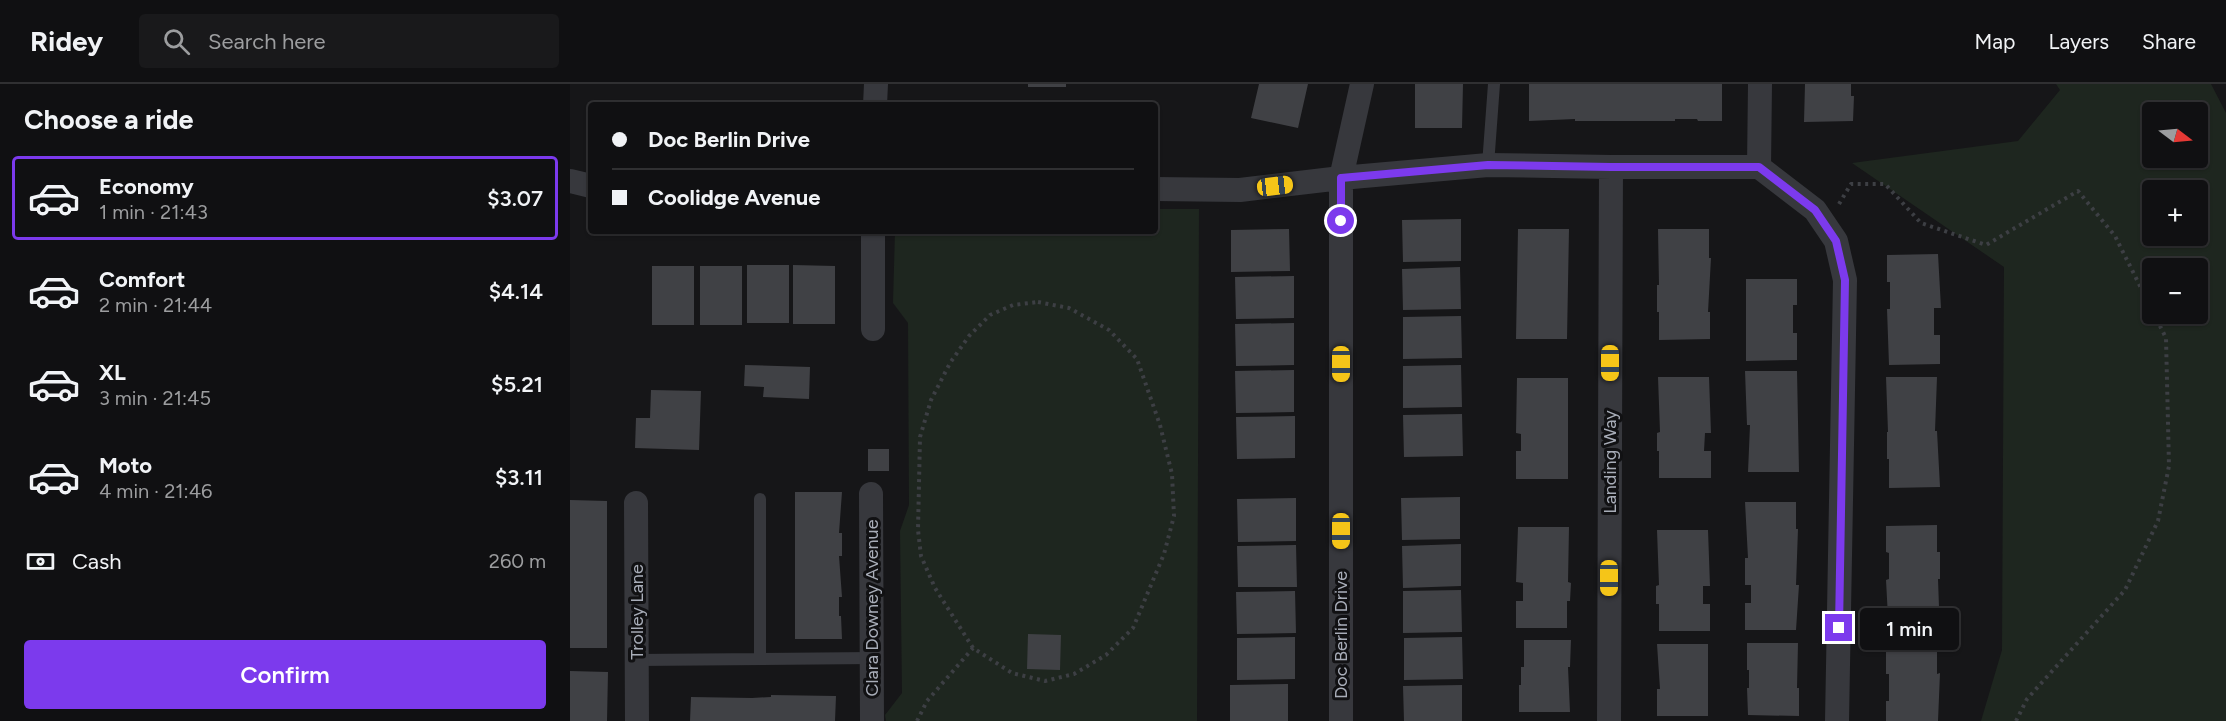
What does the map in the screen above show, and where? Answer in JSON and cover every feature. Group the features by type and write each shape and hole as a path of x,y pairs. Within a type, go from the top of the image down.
{"street":[{"path":"875,102 876,84"},
{"name":"Doc Berlin Drive","path":"1341,721 1341,178 1362,84"},
{"path":"1759,167 1760,84"},
{"path":"1158,189 1240,190 1341,178 1488,165 1759,167 1815,210 1836,241 1845,280 1837,721"},
{"name":"Landing Way","path":"1609,721 1611,167"},
{"path":"570,181 588,187"},
{"path":"570,193 588,189"},
{"path":"873,234 873,329"},
{"name":"Clara Downey Avenue","path":"871,494 872,721"},
{"name":"Trolley Lane","path":"636,503 637,721"}],"lane":[{"path":"1488,165 1494,84"},
{"path":"760,499 760,659"},
{"path":"637,660 873,658"}],"path":[{"path":"1826,226 1851,184 1886,183 1921,223 1986,245 2078,190 2115,236 2142,290"},
{"path":"1038,302 1069,308 1109,330 1137,359 1160,425 1172,474 1174,516 1164,554 1133,628 1106,655 1074,674 1045,681 1012,672 973,648 935,588 921,556 918,530 920,437 931,400 950,363 969,336 990,315 1013,305 1038,302"},
{"path":"2016,721 2027,699 2125,590 2158,521 2169,466 2166,338 2159,324"},
{"path":"917,721 927,701 973,648"}],"shaded area":[{"path":"2056,84 2211,84 2226,113 2226,721 1981,721 2002,650 2004,267 1852,163 2018,141 2060,90"},
{"path":"1158,209 1199,209 1197,721 886,721 885,715 902,693 900,531 909,505 908,323 893,303 895,234 1158,234"}],"building":[{"path":"1028,84 1066,84 1066,87 1028,87"},
{"path":"1259,84 1308,84 1298,128 1251,118"},
{"path":"1415,84 1463,84 1462,128 1415,128"},
{"path":"1529,84 1722,84 1722,121 1675,119 1675,121 1575,121 1575,119 1529,121"},
{"path":"1805,84 1851,84 1851,96 1854,96 1853,121 1804,122"},
{"path":"1461,219 1461,261 1403,262 1402,220"},
{"path":"1289,229 1290,271 1231,272 1231,230"},
{"path":"1518,229 1569,229 1567,339 1516,339"},
{"path":"1658,229 1709,229 1710,339 1659,340"},
{"path":"1938,254 1941,308 1934,308 1934,335 1940,335 1940,364 1889,365 1887,309 1890,309 1890,282 1887,282 1887,255"},
{"path":"747,265 789,265 789,323 747,323"},
{"path":"793,265 835,266 835,324 793,324"},
{"path":"652,266 694,266 694,325 652,325"},
{"path":"700,266 742,266 742,325 700,325"},
{"path":"1460,267 1461,309 1403,310 1402,269"},
{"path":"1294,276 1294,318 1236,319 1235,277"},
{"path":"1746,279 1797,279 1797,305 1793,305 1793,333 1797,333 1797,360 1746,361"},
{"path":"1461,316 1462,358 1403,359 1403,317"},
{"path":"1294,323 1294,365 1236,366 1235,324"},
{"path":"745,365 810,367 809,399 763,397 764,387 744,386"},
{"path":"1461,365 1462,407 1403,408 1403,366"},
{"path":"1294,370 1294,412 1236,413 1235,371"},
{"path":"1745,371 1797,371 1799,472 1748,472 1750,425 1747,425"},
{"path":"1658,377 1709,377 1711,433 1705,433 1704,451 1711,451 1711,478 1659,478"},
{"path":"1886,377 1937,377 1935,431 1937,431 1940,487 1889,488"},
{"path":"1517,378 1568,378 1568,479 1516,479 1516,451 1521,451 1521,434 1516,433"},
{"path":"651,390 701,391 699,450 635,448 636,418 650,418"},
{"path":"1462,414 1463,456 1404,457 1403,415"},
{"path":"1295,416 1295,458 1237,459 1236,417"},
{"path":"868,449 889,449 889,471 868,471"},
{"path":"795,492 842,492 839,533 842,533 842,556 839,556 842,597 839,597 839,616 841,616 842,639 795,639"},
{"path":"1460,497 1460,539 1402,540 1401,498"},
{"path":"1296,498 1296,541 1238,542 1237,499"},
{"path":"570,500 607,501 607,648 570,648"},
{"path":"1745,502 1796,502 1796,529 1798,529 1796,585 1799,585 1796,630 1745,630 1745,603 1751,603 1751,585 1745,585 1745,558 1748,558"},
{"path":"1937,525 1937,552 1940,552 1940,579 1938,579 1940,635 1889,636 1886,580 1889,579 1889,553 1886,552 1886,526"},
{"path":"1518,527 1569,527 1568,582 1571,583 1570,601 1567,601 1567,628 1516,628 1516,601 1523,601 1523,583 1516,582"},
{"path":"1657,530 1708,530 1710,586 1703,586 1703,604 1710,604 1710,631 1659,631 1659,604 1656,604 1656,586 1659,585"},
{"path":"1461,544 1461,586 1403,588 1402,546"},
{"path":"1296,545 1297,587 1238,587 1237,546"},
{"path":"1461,590 1462,632 1403,633 1403,591"},
{"path":"1295,591 1296,633 1237,634 1236,592"},
{"path":"1028,634 1061,635 1060,670 1027,669"},
{"path":"1295,637 1295,679 1237,680 1237,638"},
{"path":"1462,637 1463,679 1404,680 1404,638"},
{"path":"1524,640 1571,640 1570,667 1568,667 1570,712 1519,712 1521,667 1524,667"},
{"path":"1747,643 1798,643 1799,716 1748,715"},
{"path":"1657,644 1708,644 1708,716 1657,716 1657,689 1660,689"},
{"path":"1937,646 1937,674 1940,673 1938,721 1886,721 1889,674 1886,674 1886,647"},
{"path":"570,671 608,672 607,721 570,721"},
{"path":"1288,684 1288,721 1230,721 1230,685"},
{"path":"1462,685 1462,721 1404,721 1403,686"},
{"path":"771,695 836,696 835,721 690,721 691,697 752,698 771,697"}],"route":[{"path":"1341,221 1341,178 1488,165 1759,167 1815,210 1836,241 1845,280 1839,628"}]}
